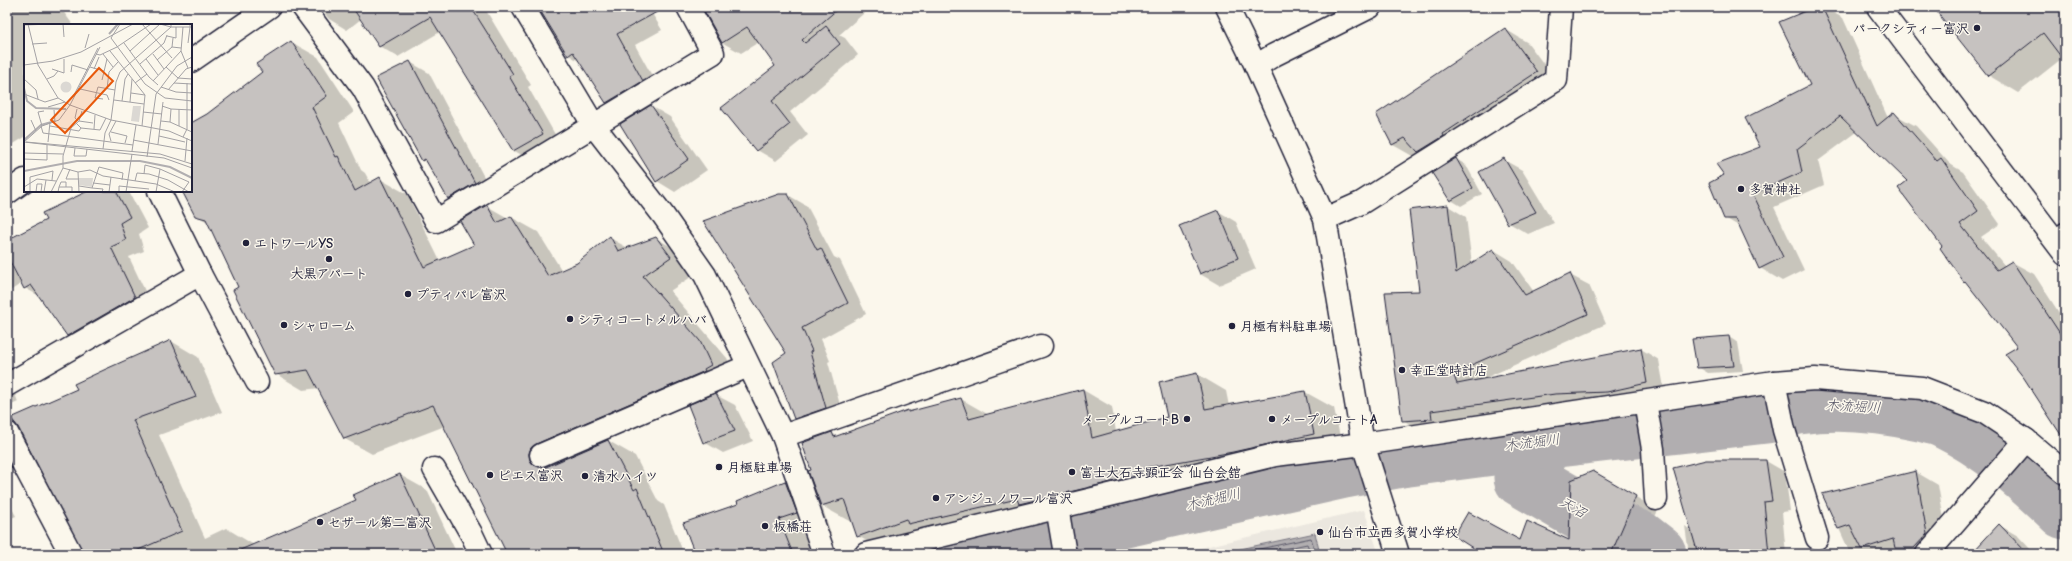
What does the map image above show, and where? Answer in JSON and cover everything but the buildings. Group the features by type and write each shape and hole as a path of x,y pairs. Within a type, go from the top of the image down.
{"street":[{"path":"192,60 269,7"},
{"path":"303,7 363,88 436,221 713,53 688,7"},
{"path":"523,7 594,126 663,215 705,276 783,436 824,554"},
{"path":"1227,7 1256,66 1324,219 1365,448 1381,495 1398,554"},
{"path":"1256,66 1274,55 1370,7"},
{"path":"1324,219 1361,203 1556,80 1561,7"},
{"path":"1878,7 2061,241"},
{"path":"7,194 24,181"},
{"path":"159,192 200,274 257,382"},
{"path":"7,385 200,274"},
{"path":"783,436 1041,346"},
{"path":"541,455 748,366"},
{"path":"866,554 1058,513 1275,456 1365,448 1776,390 1815,379 1922,388 1984,412 2021,444 2065,474"},
{"path":"1776,390 1784,430 1817,538"},
{"path":"1645,408 1653,449 1656,499"},
{"path":"7,433 71,554"},
{"path":"1927,554 2021,444"},
{"path":"434,469 472,535 481,554"},
{"path":"1058,513 1065,552"}],"shaded area":[{"name":"仙台市立西多賀小学校","path":"1364,510 1379,554 1174,554"}],"water":[{"path":"1315,533 1320,554 1217,554"}],"waterway":[{"name":"木流堀川","path":"974,554 1018,542 1344,469 1401,458 1531,441 1766,414 1798,405 1830,402 1862,403 1894,407 1925,413 1945,419 1994,448 2023,471 2065,510"},
{"name":"天沼","path":"1531,441 1530,456 1523,478 1599,522 1639,540 1657,554"}],"place":[{"name":"パークシティー富沢","path":"1977,28"},
{"name":"多賀神社","path":"1741,189"},
{"name":"エトワールYS","path":"246,243"},
{"name":"大黒アパート","path":"329,259"},
{"name":"プティパレ富沢","path":"408,294"},
{"name":"シティコートメルハバ","path":"570,319"},
{"name":"シャローム","path":"284,325"},
{"name":"月極有料駐車場","path":"1232,326"},
{"name":"幸正堂時計店","path":"1402,370"},
{"name":"メープルコートB","path":"1187,419"},
{"name":"メープルコートA","path":"1272,419"},
{"name":"月極駐車場","path":"719,467"},
{"name":"富士大石寺顕正会 仙台会舘","path":"1072,472"},
{"name":"ピエス富沢","path":"490,475"},
{"name":"清水ハイツ","path":"585,476"},
{"name":"アンジュノワール富沢","path":"936,498"},
{"name":"セザール第二富沢","path":"320,522"},
{"name":"板橋荘","path":"765,526"},
{"name":"仙台市立西多賀小学校","path":"1320,532"}]}
